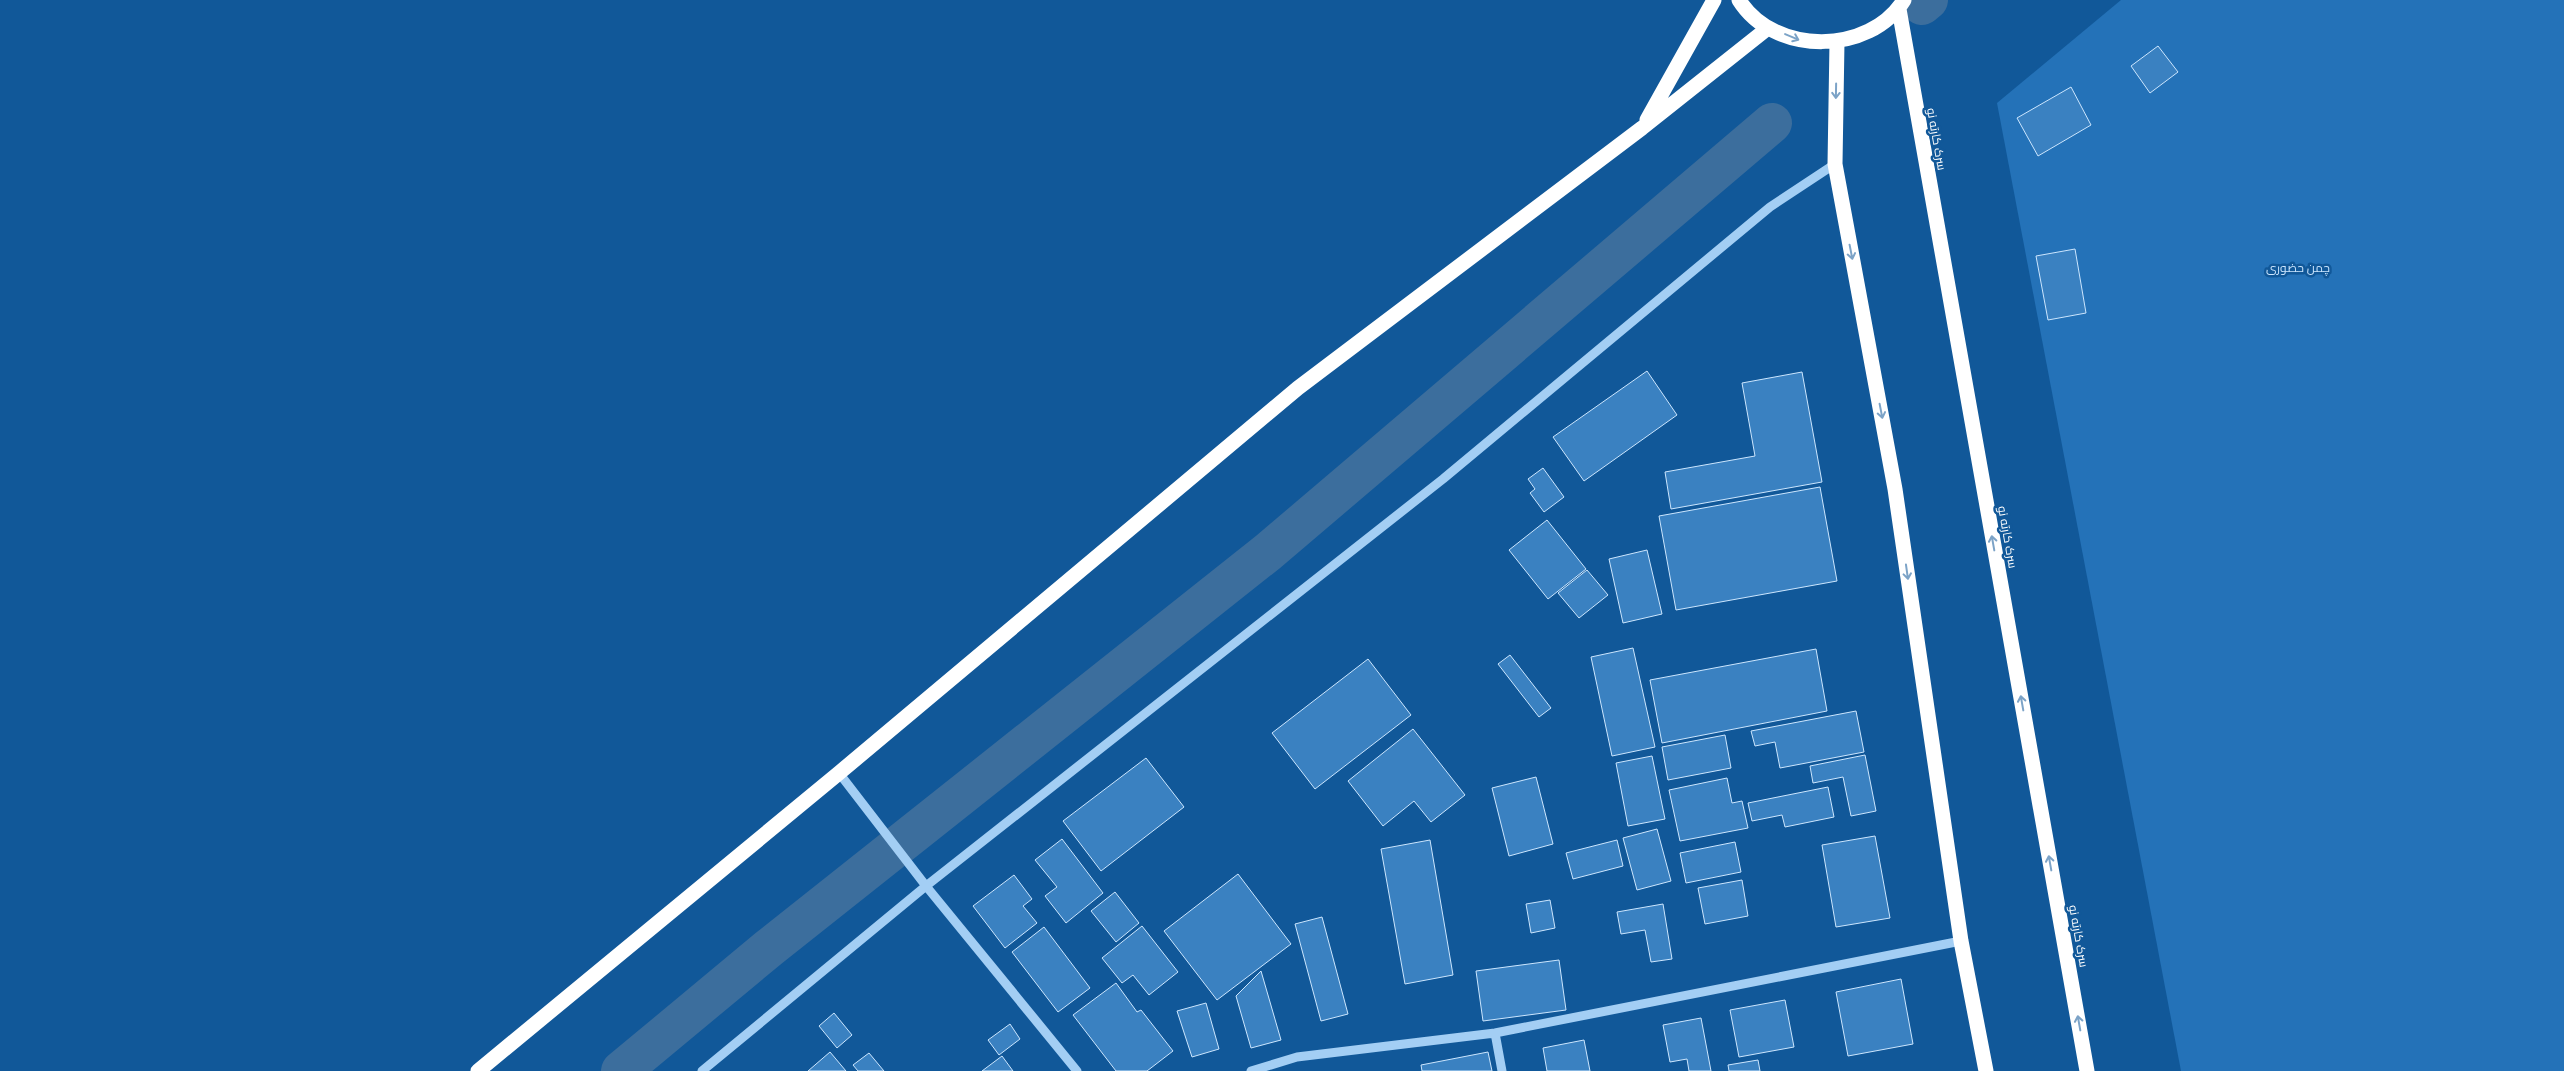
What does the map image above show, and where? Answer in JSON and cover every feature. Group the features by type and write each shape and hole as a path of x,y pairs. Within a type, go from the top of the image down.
{"highway":[{"path":"1642,128 1714,0"},
{"path":"1739,0 1743,6 1768,28 1801,41 1837,42 1871,31 1902,5"},
{"name":"سرک کارته نو","path":"1902,5 2087,1071"},
{"path":"478,1071 839,773 1298,388 1642,128 1768,28"},
{"path":"1837,42 1835,164 1895,489 1962,941 1986,1071"}],"street":[{"path":"702,1071 924,883 1443,479 1770,208 1835,164"},
{"path":"839,773 924,883 1077,1071"},
{"path":"1251,1071 1297,1057 1495,1033 1962,941"},
{"path":"1495,1033 1502,1071"}],"green space":[{"name":"چمن حضوری","path":"2121,0 2564,0 2564,1071 2181,1071 1997,103"}],"building":[{"path":"2158,46 2178,72 2150,93 2131,66"},
{"path":"2071,87 2091,125 2038,156 2017,118"},
{"path":"2075,249 2086,313 2048,320 2036,256"},
{"path":"1647,371 1677,415 1584,481 1553,437"},
{"path":"1802,372 1822,482 1671,509 1665,472 1755,456 1742,383"},
{"path":"1543,468 1564,497 1544,512 1530,493 1535,489 1528,479"},
{"path":"1820,487 1837,581 1676,610 1659,516"},
{"path":"1547,520 1586,569 1548,599 1509,550"},
{"path":"1647,550 1662,614 1623,623 1609,559"},
{"path":"1587,570 1608,595 1579,618 1558,593"},
{"path":"1633,648 1655,747 1612,756 1591,657"},
{"path":"1816,649 1827,711 1662,743 1650,680"},
{"path":"1510,655 1551,708 1539,717 1498,664"},
{"path":"1368,659 1411,715 1315,789 1272,733"},
{"path":"1856,711 1864,752 1780,768 1775,742 1755,746 1751,731"},
{"path":"1413,729 1465,795 1431,822 1414,801 1383,826 1348,781"},
{"path":"1725,735 1731,768 1668,780 1662,747"},
{"path":"1865,755 1876,811 1851,816 1843,777 1813,783 1810,766"},
{"path":"1652,756 1665,819 1628,826 1616,763"},
{"path":"1146,758 1184,807 1101,871 1063,821"},
{"path":"1536,777 1553,844 1509,856 1492,788"},
{"path":"1727,778 1732,803 1742,801 1748,828 1680,841 1669,790"},
{"path":"1828,787 1834,817 1785,827 1782,815 1752,821 1748,803"},
{"path":"1657,829 1671,881 1637,890 1623,838"},
{"path":"1875,836 1890,918 1836,927 1822,845"},
{"path":"1062,839 1103,893 1066,923 1045,896 1057,887 1035,860"},
{"path":"1430,840 1453,975 1405,984 1381,849"},
{"path":"1617,840 1623,866 1573,879 1566,853"},
{"path":"1735,842 1741,872 1686,883 1680,853"},
{"path":"1238,874 1291,944 1217,1000 1164,931"},
{"path":"1014,875 1032,899 1023,906 1037,923 1005,948 973,906"},
{"path":"1742,880 1748,916 1705,924 1698,888"},
{"path":"1115,892 1139,923 1116,942 1091,911"},
{"path":"1550,900 1555,928 1531,933 1526,904"},
{"path":"1663,904 1672,959 1651,962 1645,930 1621,934 1617,912"},
{"path":"1322,917 1348,1014 1321,1021 1295,924"},
{"path":"1142,926 1178,972 1149,995 1133,975 1122,983 1102,958"},
{"path":"1044,927 1090,988 1058,1012 1012,952"},
{"path":"1559,960 1566,1010 1483,1021 1476,971"},
{"path":"1261,971 1281,1040 1251,1048 1236,996"},
{"path":"1901,979 1913,1044 1848,1056 1836,992"},
{"path":"1116,983 1137,1012 1141,1010 1173,1051 1147,1071 1116,1071 1073,1015"},
{"path":"1785,1000 1794,1047 1739,1057 1730,1010"},
{"path":"1206,1003 1219,1049 1192,1057 1177,1011"},
{"path":"834,1013 852,1035 837,1048 819,1026"},
{"path":"1701,1018 1711,1071 1689,1071 1687,1059 1670,1062 1663,1025"},
{"path":"1010,1024 1020,1039 999,1055 988,1040"},
{"path":"1584,1040 1590,1071 1547,1071 1543,1048"},
{"path":"830,1052 846,1071 808,1071"},
{"path":"1488,1052 1492,1071 1422,1071 1421,1065"},
{"path":"869,1053 884,1071 858,1071 853,1065"},
{"path":"1002,1056 1013,1071 982,1071"},
{"path":"1758,1060 1760,1071 1729,1071 1728,1065"}],"waterway":[{"path":"1922,5 1928,0"},
{"path":"621,1071 769,948 1268,552 1772,123"}]}
